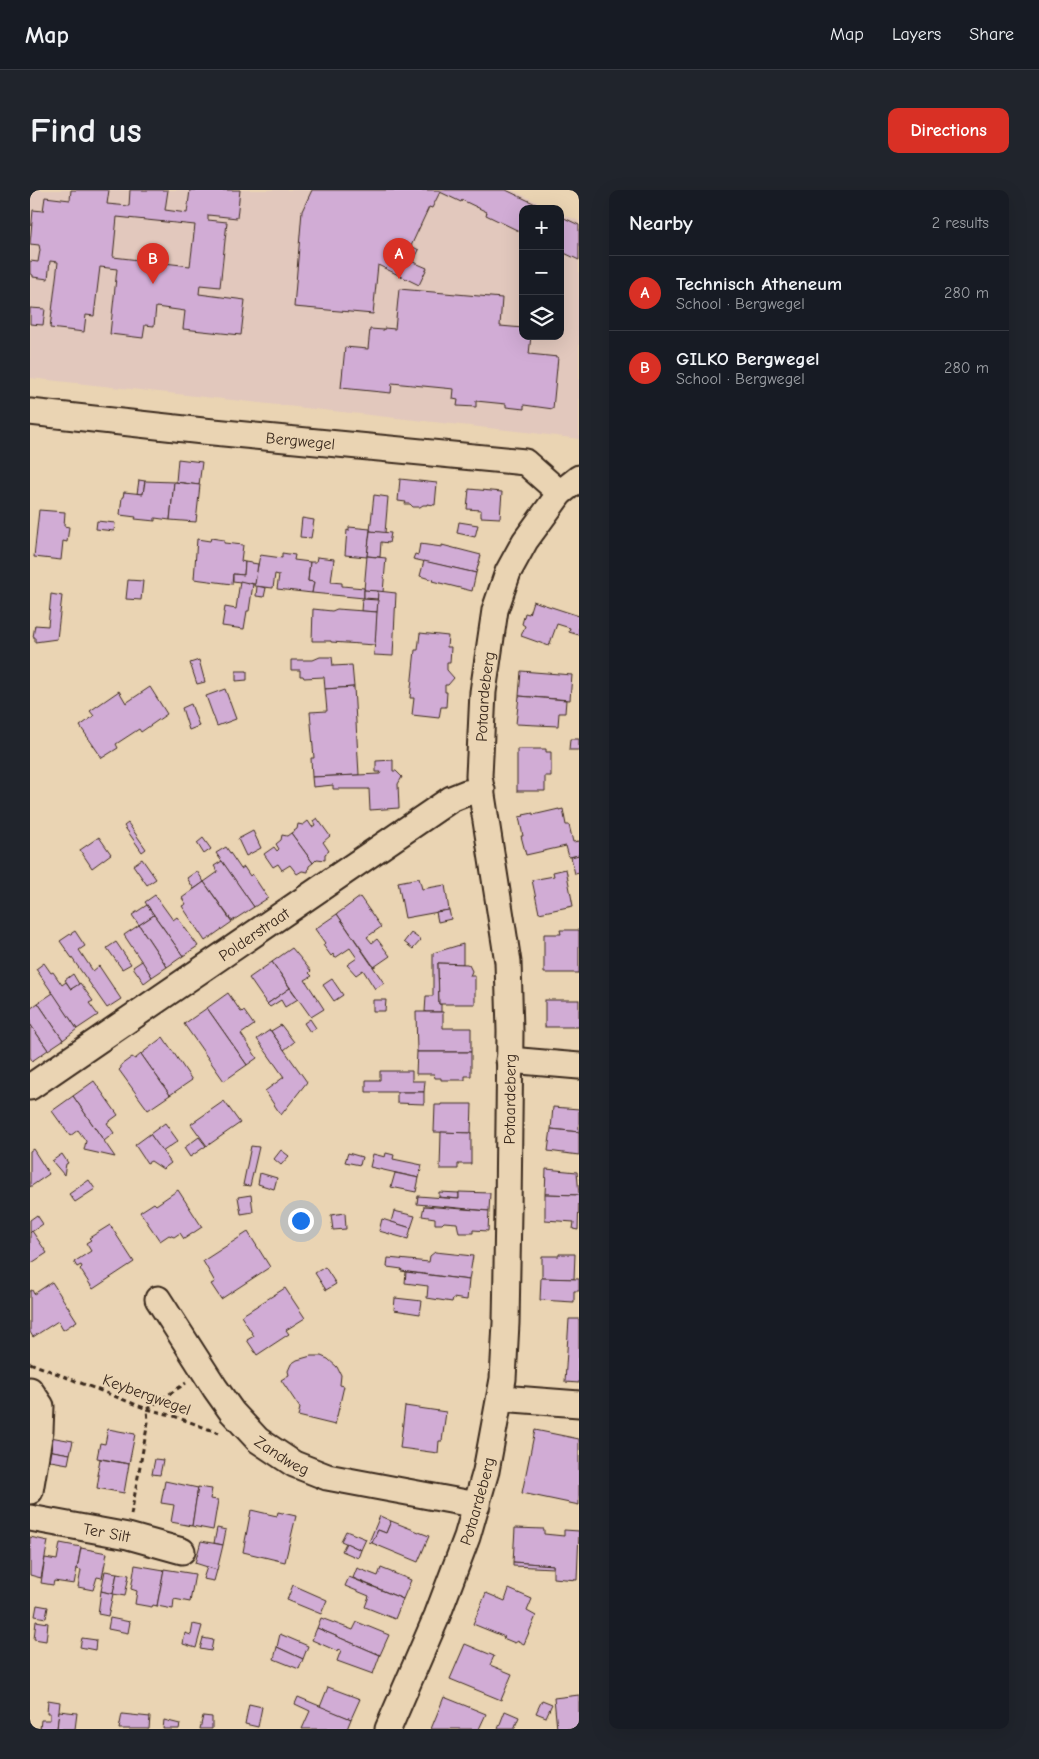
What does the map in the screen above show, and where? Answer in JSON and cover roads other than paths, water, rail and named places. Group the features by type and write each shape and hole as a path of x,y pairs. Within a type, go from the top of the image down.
{"street":[{"name":"Bergwegel","path":"30,412 213,432 525,462 570,486"},
{"name":"Potaardeberg","path":"388,1729 438,1616 467,1537 486,1471 500,1398 506,1323 509,1060 508,962 479,776 483,692 495,610 508,572 525,541 570,486"},
{"name":"Polderstraat","path":"30,1087 451,799 466,793 482,790"},
{"path":"509,1060 579,1066"},
{"name":"Zandweg","path":"158,1299 232,1412 258,1440 294,1464 327,1477 477,1505"},
{"path":"30,1390 40,1406 40,1431 30,1491"},
{"path":"500,1398 579,1404"},
{"name":"Ter Silt","path":"30,1518 128,1536 182,1551"}],"place":[{"name":"Technisch Atheneum","path":"399,279"},
{"name":"GILKO Bergwegel","path":"153,284"}]}
